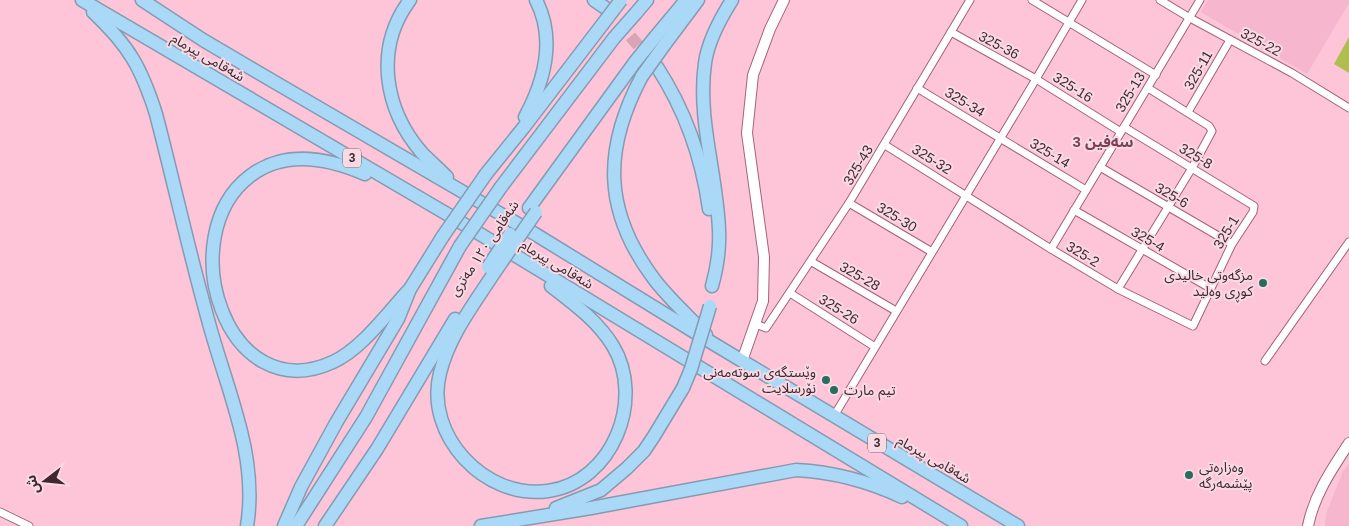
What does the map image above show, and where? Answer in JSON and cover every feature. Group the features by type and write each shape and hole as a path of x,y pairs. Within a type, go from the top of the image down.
{"highway":[{"name":"شەقامی پیرمام","path":"81,0 447,214 962,526"},
{"path":"81,0 113,31 133,57 147,85 212,334 242,433 250,489 247,526"},
{"name":"شەقامی پیرمام","path":"142,0 203,40 535,234 742,362 1018,526"},
{"path":"410,0 398,18 388,50 387,74 391,96 400,118 419,149 459,190"},
{"path":"509,145 533,100 544,71 547,38 545,20 536,0"},
{"path":"594,0 607,9"},
{"path":"284,526 302,487 336,423 398,319 410,289 443,236 486,174 621,0"},
{"name":"شەقامی ١٢٠ مەتری","path":"296,526 366,417 460,246 500,187 614,38 647,0"},
{"name":"شەقامی ١٢٠ مەتری","path":"325,526 377,449 491,270 533,210 578,138 635,62 660,40 686,0"},
{"path":"698,0 660,40 624,116 615,152 615,188 618,207 631,242 643,263 655,280 714,344"},
{"path":"712,286 719,252 719,229 703,105 704,70 711,41 732,0"},
{"path":"526,518 584,498 601,490 618,476 644,451 683,388 692,369 710,306 714,264 709,207 696,149 676,100 657,67"},
{"path":"410,289 357,346 334,362 305,370 295,371 277,368 249,352 230,327 218,300 212,272 215,232 223,210 236,190 253,174 279,161 301,158 326,160 352,168 447,214"},
{"path":"491,270 443,362 438,384 440,412 455,447 475,470 493,481 511,488 525,491 549,491 570,484 587,474 601,461 612,446 619,432 624,411 625,380 621,362 613,346 596,324 516,257"},
{"path":"481,526 591,508 796,470 826,472 857,479 927,505"}],"street":[{"path":"742,362 763,301 764,257 747,133 753,75 770,29 784,0"},
{"name":"325-43","path":"756,324 766,328 812,262 885,145 970,0"},
{"path":"1032,0 1156,75"},
{"path":"834,416 1082,0"},
{"name":"325-22","path":"1160,0 1292,73 1349,108"},
{"name":"325-13","path":"1051,249 1200,0"},
{"name":"325-36","path":"950,32 1036,79"},
{"name":"325-11","path":"1188,112 1230,40"},
{"name":"325-16","path":"1036,79 1123,130"},
{"name":"325-34","path":"917,88 1000,138"},
{"path":"1118,289 1192,168 1212,129 1148,88"},
{"name":"325-8","path":"1123,130 1192,168 1254,206"},
{"name":"325-14","path":"1000,138 1086,190"},
{"name":"325-32","path":"885,145 966,195"},
{"name":"325-6","path":"1100,168 1232,244"},
{"name":"325-2","path":"966,195 1118,289 1193,326"},
{"name":"325-30","path":"850,203 932,252"},
{"name":"325-1","path":"1193,326 1232,244 1253,212 1254,206"},
{"name":"325-4","path":"1074,210 1210,288"},
{"path":"1265,361 1349,242"},
{"name":"325-28","path":"812,262 896,311"},
{"name":"325-26","path":"790,293 875,347"},
{"path":"1308,526 1312,509 1322,487 1349,443"},
{"path":"0,512 29,526"}],"shaded area":[{"path":"1208,0 1349,0 1349,3 1307,74 1201,12"},
{"path":"1349,464 1349,526 1325,526 1326,514 1343,471"}],"green space":[{"path":"1349,37 1349,73 1334,64"}],"tunnel":[{"path":"607,9 650,59"}],"place":[{"name":"مزگەوتی خالیدی کوڕی وەلید","path":"1263,283"},
{"name":"وێستگەی سوتەمەنی نۆرسلایت","path":"826,380"},
{"name":"تيم مارت","path":"834,390"},
{"name":"وەزارەتی پێشمەرگە","path":"1189,475"}],"district":[{"name":"سەفین 3","path":"1103,142"}]}
